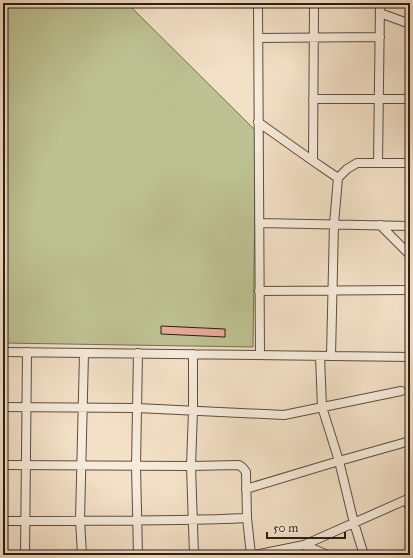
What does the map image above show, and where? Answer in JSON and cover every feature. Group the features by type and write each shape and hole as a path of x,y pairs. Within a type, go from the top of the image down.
{"street":[{"path":"258,3 260,355"},
{"path":"313,161 314,3"},
{"path":"378,162 380,3"},
{"path":"380,13 410,24"},
{"path":"258,38 380,37"},
{"path":"313,99 410,99"},
{"path":"258,122 338,178"},
{"path":"331,356 334,224 338,178 347,169 357,163 410,163"},
{"path":"259,223 410,226"},
{"path":"380,225 410,254"},
{"path":"259,290 410,290"},
{"path":"3,352 410,357"},
{"path":"25,555 27,352"},
{"path":"82,555 80,520 84,353"},
{"path":"138,354 136,466 138,555"},
{"path":"193,354 191,466 194,555"},
{"path":"320,356 322,407 339,461 354,523 364,555"},
{"path":"3,406 137,408 284,415 401,391"},
{"path":"246,489 410,441"},
{"path":"3,465 239,465 244,468 246,472 247,518 251,555"},
{"path":"254,555 304,545 408,499 410,508"},
{"path":"3,521 193,521 247,518"},
{"path":"304,545 328,555"}],"green space":[{"path":"3,3 127,3 256,131 253,347 3,343"}],"building":[{"path":"161,326 225,329 225,337 161,334"}]}
